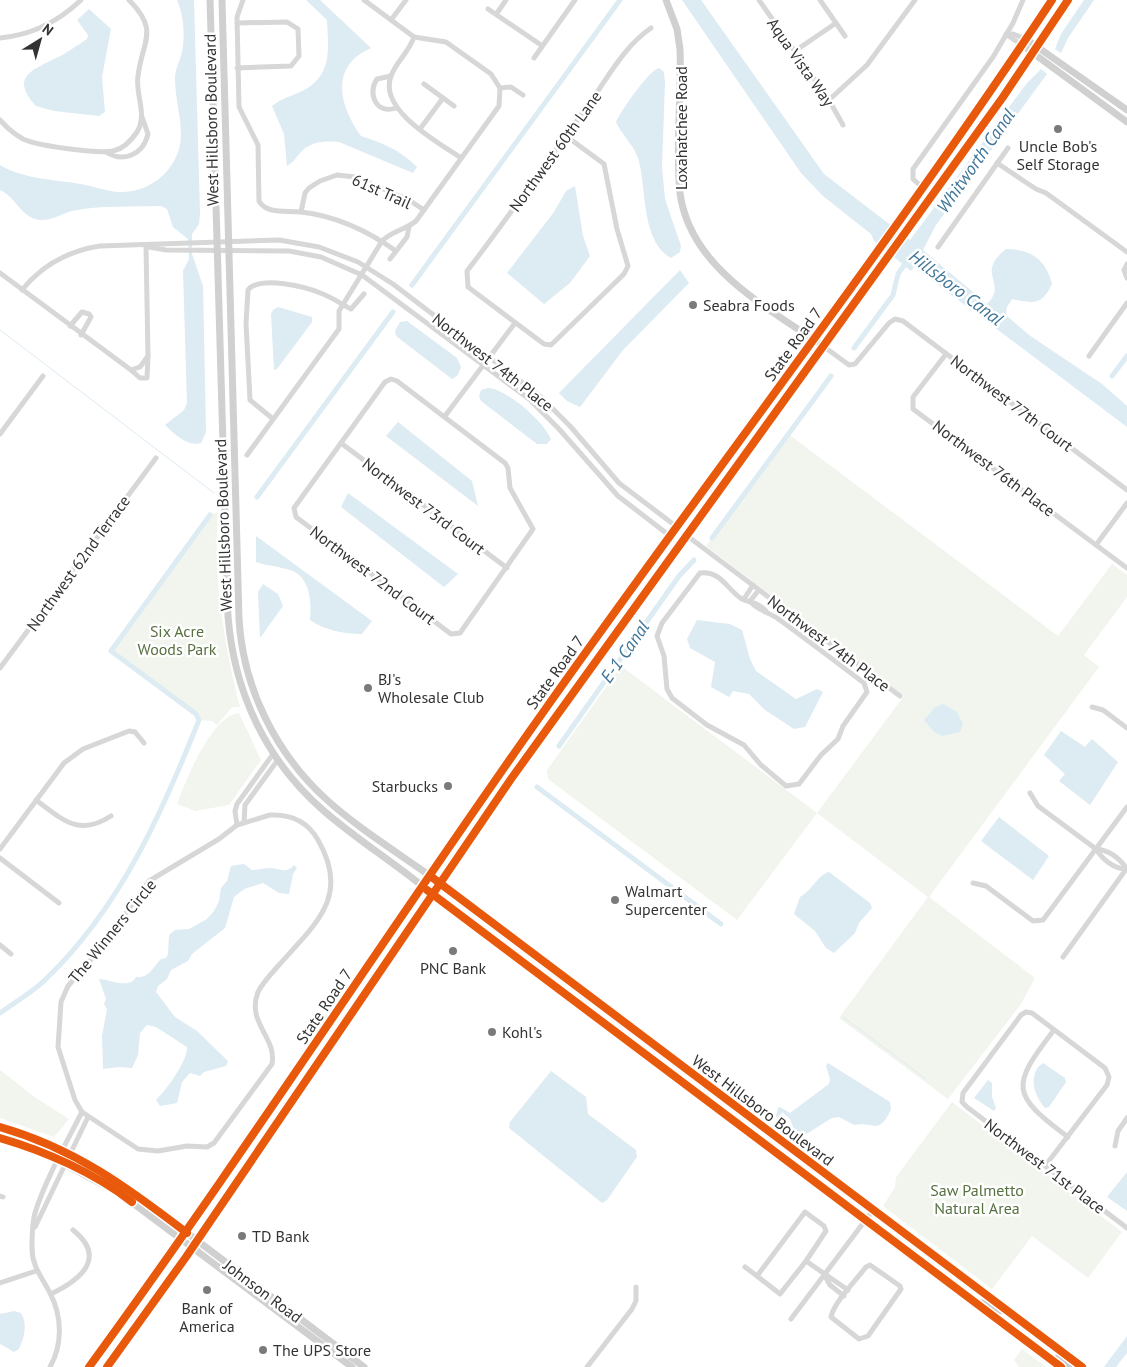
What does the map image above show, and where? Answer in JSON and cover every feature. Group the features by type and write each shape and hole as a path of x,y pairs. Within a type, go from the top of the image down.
{"main road":[{"name":"State Road 7","path":"107,1367 197,1241 432,894 557,715 906,232 1068,0"},
{"name":"State Road 7","path":"90,1367 182,1240 421,885 563,683 924,188 1024,42 1048,2"},
{"path":"686,535 686,524 693,504"},
{"path":"668,559 677,538 677,527"},
{"path":"557,715 564,696 563,683"},
{"name":"West Hillsboro Boulevard","path":"429,875 1082,1367"},
{"name":"West Hillsboro Boulevard","path":"421,885 1061,1367"},
{"path":"571,998 587,1002 596,1001"},
{"path":"584,1008 591,1006 611,1013"},
{"path":"323,1056 321,1043 324,1031"},
{"path":"304,1061 307,1067 305,1082"},
{"path":"720,1110 748,1126 762,1126"},
{"path":"758,1139 766,1136 781,1140"},
{"path":"962,1292 981,1298 987,1296"},
{"path":"976,1303 987,1304 1010,1313"},
{"path":"1044,1354 1056,1357 1069,1367"}],"street":[{"path":"0,38 32,32 44,27 69,12 81,0"},
{"path":"105,152 115,158 128,158 147,139 148,130 142,116 138,76 148,39 148,28 144,18 129,0"},
{"name":"West Hillsboro Boulevard","path":"210,0 230,635 236,671 245,699 275,757 306,794 325,812 421,885"},
{"name":"West Hillsboro Boulevard","path":"222,0 240,628 253,688 266,718 285,752 308,781 328,801 429,875"},
{"path":"243,0 238,10 237,23 239,107 258,144 259,201 263,207 269,210 301,212 354,226 396,251"},
{"path":"247,455 338,329 339,311 382,241 388,235 408,227 424,210 499,106 500,88 491,74 446,42 414,37 364,0"},
{"path":"391,20 406,0"},
{"path":"497,13 506,0"},
{"path":"534,58 575,0"},
{"name":"Loxahatchee Road","path":"666,0 677,29 680,49 680,178 684,209 690,225 710,260 724,275 823,346"},
{"name":"Aqua Vista Way","path":"758,0 829,100 843,125"},
{"path":"820,0 845,36"},
{"path":"829,100 867,65 915,0"},
{"path":"924,188 913,179 913,169 993,57 1023,0"},
{"path":"488,9 497,13 542,45"},
{"path":"237,23 288,22 293,24 298,29 299,56 291,66 237,68"},
{"path":"795,51 836,23"},
{"name":"Northwest 60th Lane","path":"515,323 468,287 465,279 467,272 634,41 651,28"},
{"path":"1006,34 1024,42 1038,45 1127,110"},
{"path":"414,37 408,51 391,76 390,89 396,108 420,129 460,158"},
{"path":"1024,42 1032,54 1127,122"},
{"path":"391,76 377,79 373,87 374,95 380,109 385,111 396,108"},
{"path":"424,84 454,106"},
{"path":"500,88 511,87 523,95"},
{"path":"420,129 443,98"},
{"path":"0,120 14,134 35,144 105,152 123,147 130,141 140,125 142,116"},
{"path":"445,416 515,323 544,344 551,345 624,274 628,266 617,229 604,164 566,136"},
{"path":"938,247 1008,148"},
{"path":"998,163 1036,189 1046,193 1127,252"},
{"name":"61st Trail","path":"301,212 305,193 309,188 325,178 337,174 355,177 409,200 424,210"},
{"path":"390,259 407,237 408,227"},
{"name":"Northwest 74th Place","path":"146,246 165,242 279,240 303,243 343,255 367,267 489,357 552,407 619,482 677,527"},
{"path":"165,242 166,250"},
{"path":"0,273 22,290 70,326 81,335 140,378 147,378 146,246 100,246 78,251 41,269 22,290"},
{"name":"Northwest 74th Place","path":"146,246 166,250 275,249 305,253 338,263 362,275 483,365 547,416 613,490 670,536"},
{"path":"1127,264 1124,270 1127,278"},
{"path":"273,419 250,400 246,323 248,290 251,286 270,283 305,288 321,293 351,309 364,294"},
{"path":"1089,356 1127,302"},
{"path":"70,326 82,312 89,314 91,317 90,323 81,335"},
{"name":"Northwest 77th Court","path":"823,346 849,365 855,364 862,359 889,323 895,319 903,321 1127,490"},
{"name":"Northwest 76th Place","path":"946,354 913,397 913,408 1127,568"},
{"path":"130,370 140,367 148,356"},
{"path":"0,434 43,376"},
{"path":"341,443 386,382 391,379 397,381 445,416 505,463 508,468 510,488 533,529 507,568"},
{"name":"Northwest 72nd Court","path":"341,443 294,508 296,517 451,634 460,633 507,568"},
{"name":"Northwest 73rd Court","path":"341,443 507,568"},
{"name":"Northwest 62nd Terrace","path":"0,668 156,458"},
{"path":"1096,545 1127,503"},
{"name":"Northwest 74th Place","path":"686,535 900,696"},
{"name":"Northwest 74th Place","path":"705,572 717,576 748,601 759,604 864,683 866,687 867,692 843,726 838,739 821,755 799,784 794,786 786,786 744,744 707,725 672,698 667,689 664,656 657,636 662,623 696,575 705,572"},
{"name":"Northwest 74th Place","path":"748,601 753,585"},
{"name":"Northwest 74th Place","path":"748,601 758,590"},
{"path":"1092,707 1103,710 1127,728"},
{"path":"0,849 64,763 73,756 83,749 130,731 135,732 144,743"},
{"path":"237,825 235,811 246,790 275,757 285,752"},
{"path":"244,822 245,805 275,757"},
{"path":"246,790 252,794"},
{"path":"1030,793 1038,806 1096,849 1104,849 1127,869 1063,957"},
{"path":"36,800 66,822 76,825 93,826 112,816"},
{"path":"973,883 986,886 1030,919 1039,922 1047,916 1127,807"},
{"name":"The Winners Circle","path":"270,815 294,818 314,832 331,870 333,884 323,912 259,991 255,1012 272,1049 272,1064 214,1143 208,1147 187,1146 158,1151 138,1149 88,1117 82,1112 75,1100 58,1047 63,993 150,881 244,822 270,815"},
{"path":"0,858 59,902"},
{"path":"0,945 12,954"},
{"name":"Northwest 71st Place","path":"1054,1030 1032,1013 1026,1012 1021,1015 963,1094 963,1103 1127,1228"},
{"path":"1045,1166 1068,1137 1107,1085 1109,1074 1105,1068 1054,1030 1028,1066 1023,1086 1030,1107 1068,1137"},
{"path":"50,1367 58,1348 60,1333 58,1317 51,1294 36,1270 32,1250 34,1214 82,1112"},
{"path":"34,1230 88,1117"},
{"path":"1115,1146 1118,1130 1127,1118"},
{"name":"Johnson Road","path":"0,1127 63,1150 116,1179 363,1366"},
{"name":"Johnson Road","path":"0,1138 59,1160 122,1195 352,1367"},
{"path":"791,1319 873,1210"},
{"path":"745,1267 780,1294 826,1232 824,1226 805,1212 757,1276"},
{"path":"51,1294 81,1277 87,1267 88,1245 73,1230"},
{"path":"806,1261 848,1290"},
{"path":"870,1265 894,1281 901,1289 899,1295 865,1339 859,1339 832,1317 832,1312 848,1290 866,1267 870,1265"},
{"path":"0,1283 36,1270"},
{"path":"824,1275 830,1285 844,1296"},
{"path":"588,1367 632,1310 636,1301 636,1288"},
{"path":"328,1350 333,1350 351,1362 363,1366"}],"green space":[{"path":"787,433 1058,636 1112,564 1127,575 1127,597 1084,655 1099,667 929,897 1035,978 1021,1004 948,1099 839,1018 928,897 817,813 904,696 706,546"},
{"name":"Six Acre Woods Park","path":"218,512 217,561 221,610 229,659 240,707 232,707 217,725 212,721 199,720 196,714 111,651 210,515"},
{"path":"621,666 817,813 737,920 548,779 547,770"},
{"path":"239,713 261,760 229,805 195,811 177,804 193,765 209,737 229,717"},
{"path":"0,1070 36,1098 69,1119 54,1137 0,1118"},
{"name":"Saw Palmetto Natural Area","path":"952,1102 1122,1232 1088,1278 1032,1236 992,1289 883,1206 895,1187 896,1177"},
{"path":"1022,1349 1046,1367 1019,1367 1014,1360"}],"water":[{"path":"177,0 194,0 200,213 199,224 192,234 192,254 203,286 206,432 201,443 196,444 182,439 165,425 184,410 187,403 183,271 189,259 188,239 173,227 167,209 161,206 94,208 72,211 50,219 40,220 26,214 9,196 0,190 0,165 20,174 118,192 141,189 162,177 176,158 180,147 180,121 175,78 182,52 184,32"},
{"path":"306,0 320,0 371,48 356,57 346,70 342,89 346,109 361,136 384,144 404,156 417,167 413,173 339,142 319,142 309,146 287,166 284,134 272,106 315,83 325,67 327,59 327,20"},
{"name":"Hillsboro Canal","path":"682,0 701,0 824,174 910,240 1027,83 1041,69 1047,74 936,225 923,250 987,304 995,290 992,272 993,265 1006,249 1030,253 1036,257 1046,268 1052,284 1045,296 1037,301 1027,302 1012,299 1007,307 1006,315 1029,335 1102,384 1127,406 1127,427 914,267 911,271 874,241 871,234 823,196 801,173"},
{"path":"1084,0 1094,0 1068,38 1061,53 1055,49 1061,34"},
{"path":"89,9 111,29 102,77 105,112 99,116 54,111 36,106 25,89 24,82 27,76 38,67 63,55 87,39 88,35 77,20"},
{"path":"659,68 664,72 665,83 662,167 665,199 681,246 680,252 671,258 661,250 654,239 646,212 638,158 616,122 642,83 654,70"},
{"path":"575,186 583,236 590,256 570,283 544,304 507,273 554,212 566,191"},
{"path":"680,270 689,283 623,350 580,407 567,401 559,393"},
{"path":"278,307 312,317 312,322 277,369 274,370 271,314"},
{"path":"407,321 457,358 461,367 458,375 452,379 396,336 395,331 400,322"},
{"path":"488,388 505,394 533,415 551,439 547,444 537,444 481,401 479,396 481,390"},
{"path":"398,422 472,481 478,506 386,436"},
{"path":"348,493 458,574 444,587 341,507"},
{"path":"256,536 372,621 362,634 334,631 310,620 311,605 306,584 297,573 256,562"},
{"path":"263,584 278,594 283,606 260,638 258,592"},
{"path":"697,620 730,624 742,630 750,659 756,671 796,699 817,689 823,692 805,727 794,729 765,710 749,694 733,691 729,697 711,687 715,662 690,648 687,639"},
{"path":"943,704 957,712 963,724 960,732 942,736 934,732 924,720 935,707"},
{"path":"1061,731 1085,747 1092,739 1118,762 1090,805 1059,781 1065,774 1044,755"},
{"path":"999,817 1049,856 1033,880 981,841"},
{"path":"244,864 252,870 270,868 286,870 294,865 297,868 293,874 289,894 279,893 263,883 244,889 234,897 225,928 192,954 188,961 171,970 167,979 158,986 156,992 175,1017 197,1031 228,1061 226,1066 204,1072 200,1076 190,1073 182,1082 177,1103 160,1106 156,1100 180,1068 187,1047 156,1027 147,1025 140,1033 138,1055 132,1068 103,1069 102,1036 107,1009 104,1004 106,999 99,979 129,983 136,977 148,974 161,959 166,958 169,935 175,930 189,929 207,919 219,901 221,888 227,881 231,866"},
{"path":"829,872 870,903 872,908 859,923 855,933 834,953 826,948 815,931 794,914 800,897 821,876"},
{"path":"828,1063 890,1102 891,1109 880,1125 854,1125 839,1117 832,1118 803,1136 795,1132 790,1119 782,1112 780,1117 783,1125 780,1124 776,1116 778,1108 780,1107 790,1113 829,1084 830,1079 826,1066"},
{"path":"1043,1063 1065,1078 1066,1082 1049,1107 1045,1108 1035,1091 1034,1085 1035,1073"},
{"path":"551,1071 586,1097 588,1114 636,1150 637,1157 607,1200 602,1203 509,1128 510,1122"},
{"path":"988,1080 992,1083 992,1097 996,1108 994,1111 974,1098"},
{"path":"1127,1172 1127,1211 1107,1197"},
{"path":"14,1311 21,1313 25,1326 21,1345 14,1352 0,1344 0,1314"},
{"path":"1127,1336 1127,1353 1116,1367 1104,1367"}],"waterway":[{"path":"412,285 620,0"},
{"name":"E-1 Canal","path":"854,348 893,295 898,274 908,260"},
{"path":"257,497 393,312"},
{"path":"0,330 214,493"},
{"path":"1112,376 1127,356"},
{"name":"E-1 Canal","path":"712,538 831,376"},
{"path":"0,1013 41,984 96,922 136,858 154,824 185,755 199,720 196,714 111,651 210,515"},
{"name":"E-1 Canal","path":"559,746 679,576 694,560"},
{"path":"537,787 721,924"},
{"path":"843,1017 926,1079"}],"cycle path":[{"path":"89,1367 205,1204 544,711 865,269 991,91 1052,0"},
{"path":"107,1367 186,1257 511,779 1003,97 1068,0"},
{"path":"433,878 1082,1367"},
{"path":"427,890 1061,1367"},
{"path":"0,1127 52,1146 99,1171 143,1200 187,1233"},
{"path":"0,1138 52,1156 86,1172 118,1191 132,1202"}],"place":[{"name":"Uncle Bob's Self Storage","path":"1058,129"},
{"name":"Seabra Foods","path":"693,305"},
{"name":"BJ's Wholesale Club","path":"368,688"},
{"name":"Starbucks","path":"448,786"},
{"name":"Walmart Supercenter","path":"615,900"},
{"name":"PNC Bank","path":"453,951"},
{"name":"Kohl's","path":"492,1032"},
{"name":"TD Bank","path":"242,1236"},
{"name":"Bank of America","path":"207,1290"},
{"name":"The UPS Store","path":"263,1350"}],"water label":[{"name":"Whitworth Canal","path":"976,161"}]}
